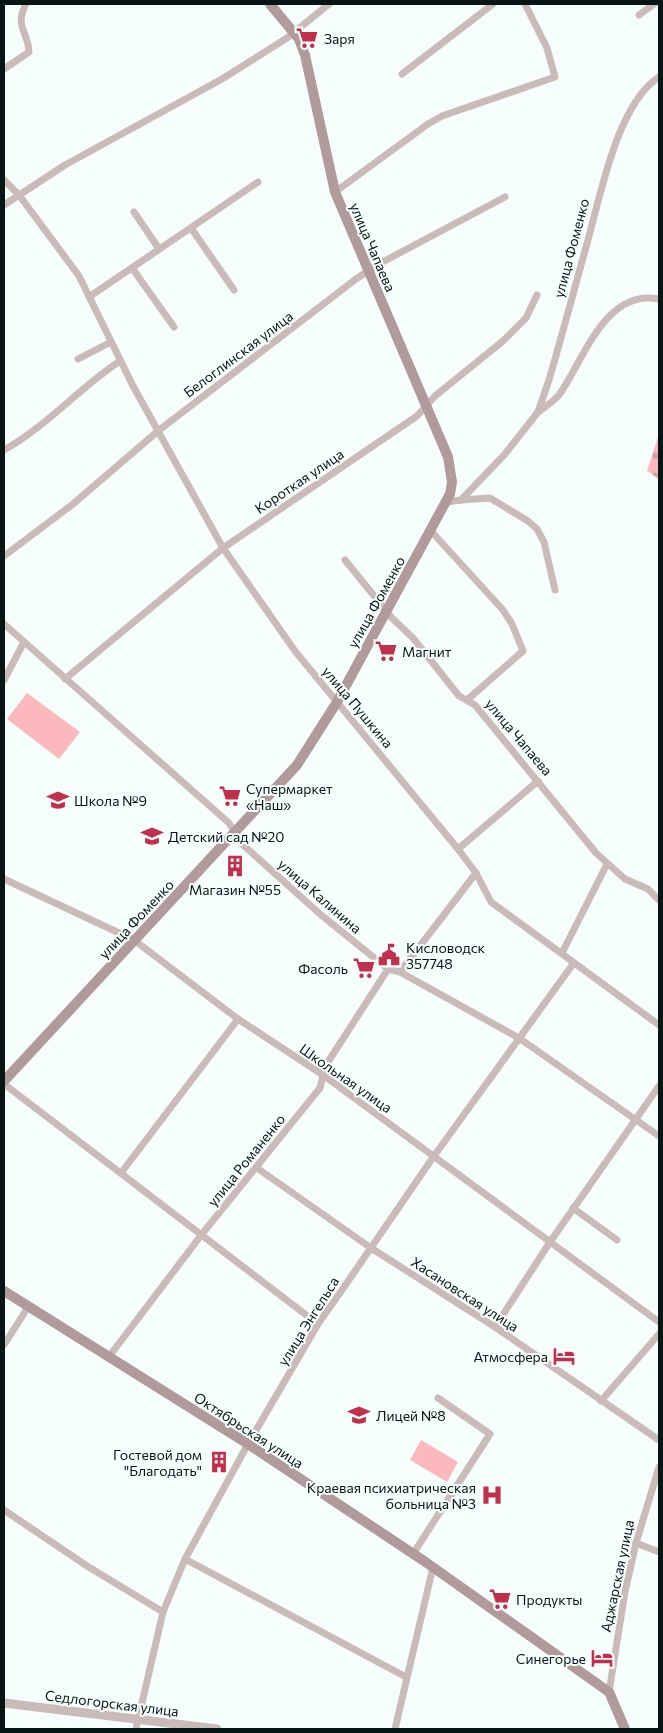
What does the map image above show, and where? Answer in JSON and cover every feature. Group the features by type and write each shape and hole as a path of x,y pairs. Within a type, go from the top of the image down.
{"main road":[{"name":"улица Чапаева","path":"270,4 294,33 305,54 334,192 451,468 452,482 447,502"},
{"name":"улица Фоменко","path":"4,1082 297,765 338,702 447,502"},
{"name":"Октябрьская улица","path":"4,1291 28,1308 248,1444 413,1554 609,1692"},
{"path":"609,1692 627,1729"}],"street":[{"path":"4,69 28,52 20,26 21,14 26,4"},
{"path":"4,205 65,165 222,79 294,33 329,4"},
{"path":"402,74 493,4"},
{"path":"639,15 654,4"},
{"path":"334,192 428,124 442,116 555,77 547,48 527,5"},
{"name":"улица Фоменко","path":"461,500 505,454 538,412 549,380 608,164 630,113 644,92 659,77"},
{"name":"улица Пушкина","path":"4,180 19,195 79,276 120,361 223,548 295,651 458,848 476,872 491,902 659,1026"},
{"path":"89,297 258,182"},
{"name":"Белоглинская улица","path":"4,556 73,504 158,431 368,271 505,197"},
{"path":"134,212 159,249"},
{"path":"191,228 234,290"},
{"path":"132,268 174,327"},
{"name":"Короткая улица","path":"65,679 223,548 414,418 526,318 537,295"},
{"path":"538,412 558,396 591,341 616,310 628,301 638,297 659,299"},
{"path":"78,359 111,342"},
{"path":"4,450 29,436 94,378 120,361"},
{"path":"447,502 490,498 538,529 544,542 555,590"},
{"path":"431,531 503,610 512,624 523,651 467,700"},
{"name":"улица Чапаева","path":"345,560 386,611 413,638 458,696 475,705 607,864 624,879 648,889 659,900"},
{"name":"улица Калинина","path":"4,624 229,823 242,844 313,908 388,969 400,972 519,1038 659,1136"},
{"path":"4,680 24,642"},
{"path":"458,848 538,781"},
{"path":"562,953 607,864"},
{"path":"400,972 476,872"},
{"name":"Школьная улица","path":"4,879 134,940 238,1019 323,1075 659,1322"},
{"name":"улица Энгельса","path":"137,1725 163,1612 186,1559 248,1444 318,1324 434,1156 573,964"},
{"name":"улица Романенко","path":"108,1358 202,1234 320,1088 326,1065 388,969"},
{"path":"121,1173 238,1019"},
{"path":"4,1082 318,1324"},
{"path":"495,1327 573,1208 659,1086"},
{"name":"Хасановская улица","path":"257,1168 371,1248 495,1327 659,1440"},
{"path":"573,1208 616,1240"},
{"path":"4,1345 28,1308"},
{"path":"601,1401 659,1334"},
{"path":"413,1554 490,1434 438,1398"},
{"name":"Аджарская улица","path":"609,1692 625,1592 636,1543 659,1467"},
{"path":"4,1510 86,1566 163,1612"},
{"path":"636,1543 659,1552"},
{"path":"186,1559 406,1677"},
{"path":"395,1729 433,1568"},
{"name":"Седлогорская улица","path":"4,1703 137,1725 217,1729"}],"green space":[{"path":"659,434 659,479 647,471"},
{"path":"27,693 80,732 59,759 7,719"},
{"path":"421,1440 458,1462 447,1482 410,1460"}],"place":[{"name":"Заря","path":"307,38"},
{"name":"Магнит","path":"386,651"},
{"name":"Супермаркет «Наш»","path":"230,796"},
{"name":"Школа №9","path":"58,800"},
{"name":"Детский сад №20","path":"152,836"},
{"name":"Магазин №55","path":"235,866"},
{"name":"Кисловодск 357748","path":"389,955"},
{"name":"Фасоль","path":"364,968"},
{"name":"Атмосфера","path":"564,1356"},
{"name":"Лицей №8","path":"359,1415"},
{"name":"Гостевой дом \"Благодать\"","path":"219,1462"},
{"name":"Краевая психиатрическая больница №3","path":"492,1495"},
{"name":"Продукты","path":"500,1599"},
{"name":"Синегорье","path":"602,1658"}]}
